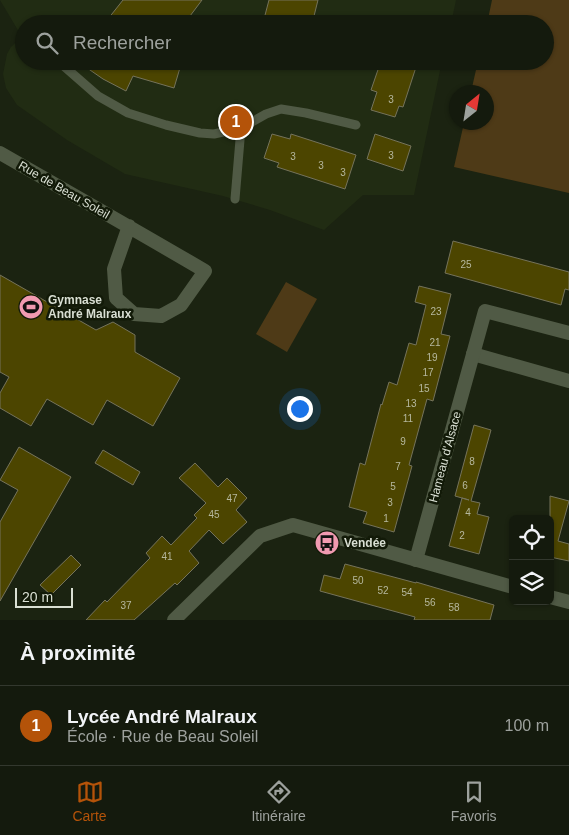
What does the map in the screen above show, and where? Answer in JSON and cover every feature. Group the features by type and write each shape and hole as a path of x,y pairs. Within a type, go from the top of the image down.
{"street":[{"name":"Rue de Beau Soleil","path":"0,152 129,226 205,270 181,306 161,316 134,314 116,298 114,269 129,226"},
{"name":"Hameau d'Alsace","path":"416,560 485,311 569,333"},
{"path":"473,354 569,380"},
{"path":"174,620 260,536 293,526 509,586"},
{"path":"554,598 569,602"}],"lane":[{"path":"68,70 98,96 128,113 200,133 214,134 241,128 281,108 356,125"},
{"path":"235,199 241,128"}],"shaded area":[{"path":"0,0 456,0 453,15 15,15 15,25"},
{"path":"492,0 569,0 569,193 454,167 462,130 494,130 494,85 473,85 476,70 554,70 554,15 489,15"},
{"path":"15,43 15,70 440,70 414,195 363,195 324,230 270,210 223,196 125,174 67,140 17,105 6,88 3,74 7,54"},
{"path":"286,282 317,299 287,352 256,334"}],"building":[{"path":"123,0 202,0 191,15 111,15"},
{"path":"269,0 318,0 314,15 265,15"},
{"path":"90,70 179,70 174,88 133,76 126,91"},
{"path":"378,70 415,70 403,107 399,106 395,117 371,110 377,92 371,90"},
{"path":"272,134 290,139 291,134 356,155 345,189 277,167 279,163 264,158"},
{"path":"375,134 411,146 403,171 367,159"},
{"path":"453,241 569,272 569,290 565,289 561,305 445,273"},
{"path":"0,275 96,330 113,322 135,335 135,352 180,378 153,426 107,400 93,425 47,399 31,426 0,408 0,393 9,377 0,372"},
{"path":"419,286 451,294 441,334 450,336 433,401 427,399 409,465 412,466 394,532 363,523 367,512 349,507 360,463 365,465 381,404 389,382 397,385 409,343 416,345 426,305 415,302"},
{"path":"474,425 491,430 471,501 480,503 477,514 489,517 479,554 449,546 462,498 455,496"},
{"path":"19,447 71,477 0,601 0,522 18,490 0,480"},
{"path":"103,450 140,472 133,485 95,463"},
{"path":"195,463 218,487 227,478 247,498 236,510 247,522 223,544 209,530 189,551 199,563 177,585 175,583 134,620 86,620 105,600 107,602 150,558 146,553 162,536 171,545 197,518 194,515 206,503 179,478"},
{"path":"550,496 569,501 558,541 569,544 569,561 554,558 554,515 550,515"},
{"path":"71,555 81,565 51,595 40,585"},
{"path":"345,564 494,605 490,620 414,620 415,617 320,591 324,575 340,579"}],"place":[{"name":"Lycée André Malraux","path":"236,122"},
{"name":"Gymnase André Malraux","path":"31,307"},
{"name":"Vendée","path":"327,543"}]}
